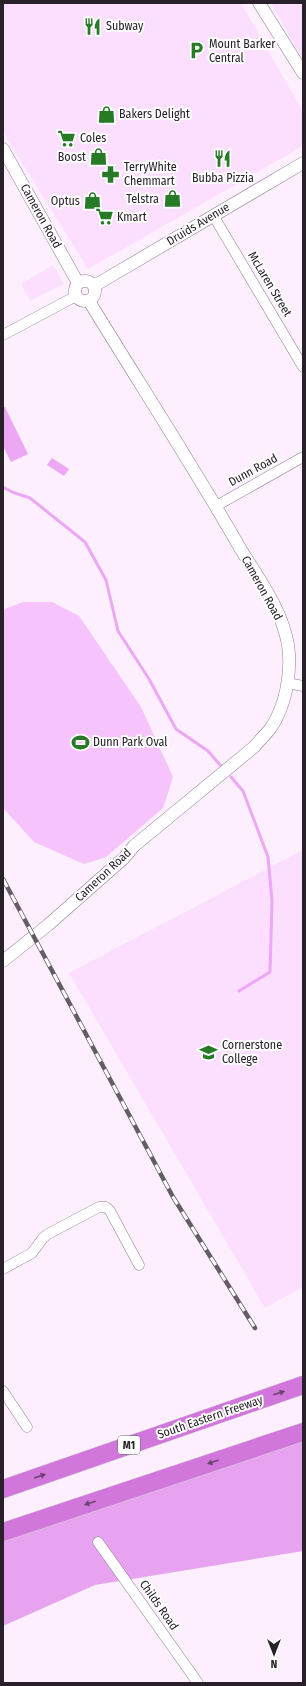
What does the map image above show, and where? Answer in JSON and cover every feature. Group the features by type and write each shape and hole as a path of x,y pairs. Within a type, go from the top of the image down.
{"highway":[{"name":"South Eastern Freeway","path":"3,1489 303,1385"},
{"path":"3,1532 303,1432"},
{"path":"250,1449 284,1444 303,1439"}],"street":[{"path":"259,3 303,72"},
{"name":"Cameron Road","path":"3,149 78,283"},
{"name":"Druids Avenue","path":"94,286 303,163"},
{"name":"McLaren Street","path":"213,215 303,366"},
{"path":"81,281 88,281 94,286 96,293 94,296 88,301 81,300 76,296 75,289 78,283 81,281"},
{"path":"3,335 76,296"},
{"name":"Cameron Road","path":"3,961 48,925 124,858 134,846 254,747 270,728 277,716 287,682 289,660 288,645 283,627 274,605 216,506 88,301"},
{"name":"Dunn Road","path":"216,506 303,457"},
{"path":"287,682 303,686"},
{"path":"3,1269 32,1253 43,1238 48,1234 99,1208 106,1208 110,1211 139,1265"},
{"path":"3,1391 27,1427"},
{"name":"Childs Road","path":"98,1542 198,1683"}],"shaded area":[{"path":"3,3 241,3 303,112 303,146 88,269 3,132"},
{"path":"271,3 303,3 303,60"},
{"path":"53,265 64,284 30,301 21,284"},
{"path":"3,407 5,407 28,454 11,462 3,446"},
{"path":"52,458 69,469 64,476 47,465"},
{"name":"Dunn Park Oval","path":"23,602 52,602 79,616 141,707 173,777 163,808 106,857 84,864 34,842 3,808 3,612 5,609"},
{"name":"Cornerstone College","path":"303,850 303,1287 265,1308 69,973"},
{"path":"303,1439 303,1551 95,1585 3,1626 3,1532"}],"waterway":[{"path":"3,487 12,492 30,498 85,542 106,580 118,631 149,679 176,729 208,751 221,766"},
{"path":"231,777 243,791 268,857 272,901 270,972 239,991"}],"railway":[{"path":"3,879 173,1197 255,1328"}],"place":[{"name":"Subway","path":"93,26"},
{"name":"Mount Barker Central","path":"196,51"},
{"name":"Bakers Delight","path":"106,114"},
{"name":"Coles","path":"67,138"},
{"name":"Boost","path":"99,157"},
{"name":"Bubba Pizzia","path":"223,159"},
{"name":"TerryWhite Chemmart","path":"111,174"},
{"name":"Telstra","path":"172,199"},
{"name":"Optus","path":"93,201"},
{"name":"Kmart","path":"104,217"},
{"name":"Dunn Park Oval","path":"80,742"},
{"name":"Cornerstone College","path":"209,1052"}]}
